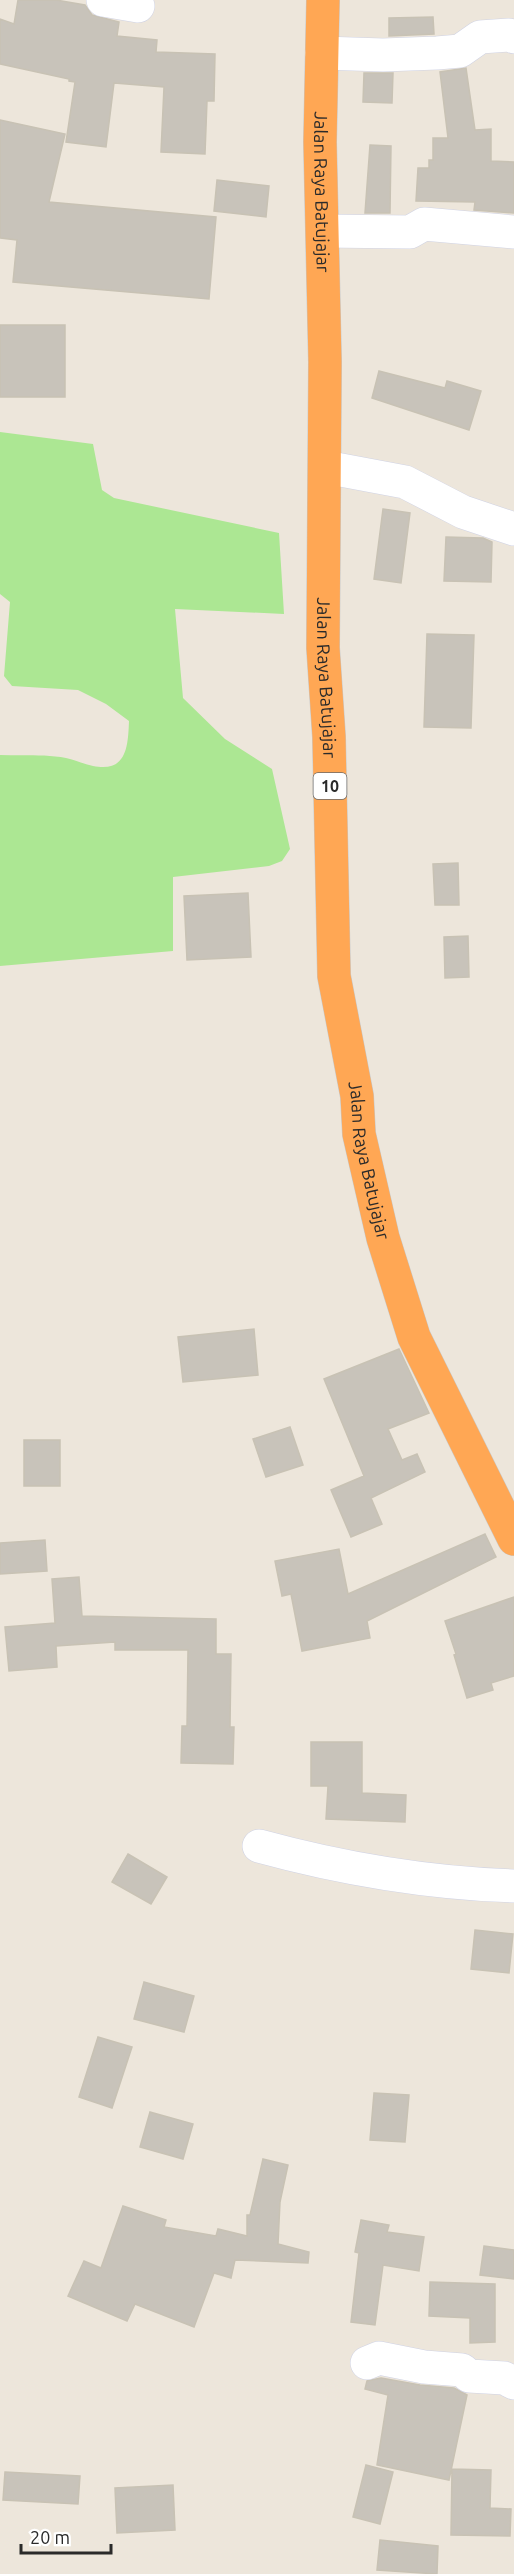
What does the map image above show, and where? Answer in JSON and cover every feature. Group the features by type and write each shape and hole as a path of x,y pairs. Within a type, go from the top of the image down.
{"highway":[{"name":"Jalan Raya Batujajar","path":"323,0 320,142 325,467 323,648 329,737 334,976 357,1096 359,1134 383,1238 414,1337 514,1539"}],"street":[{"path":"103,0 138,6"},
{"path":"322,53 383,55 437,53 460,51 480,37 509,35 514,37"},
{"path":"323,231 410,232 424,224 514,232"},
{"path":"325,467 405,482 463,512 514,529"},
{"path":"259,1846 301,1858 410,1878 463,1884 514,1886"},
{"path":"367,2363 379,2358 424,2367 462,2370 469,2376 504,2378 514,2383"}],"green space":[{"path":"0,432 93,444 102,490 114,498 279,533 284,614 175,609 183,698 225,739 272,769 290,849 282,861 269,866 173,877 173,951 0,966 0,755 50,756 93,766 113,765 123,756 126,748 129,721 106,704 78,690 12,686 4,676 10,602 0,594"}],"building":[{"path":"18,0 56,0 85,5 92,15 119,22 117,36 157,40 156,52 215,54 214,101 207,101 205,154 161,152 164,87 114,83 106,147 66,142 75,82 0,64 0,19 14,24"},
{"path":"433,17 434,34 389,36 389,18"},
{"path":"466,68 475,130 491,129 491,161 514,162 514,213 474,210 475,202 416,201 418,168 429,168 429,160 433,160 433,138 448,138 440,72"},
{"path":"364,73 393,73 392,103 363,102"},
{"path":"0,120 65,134 49,202 216,217 209,299 13,282 17,240 0,238"},
{"path":"370,145 391,146 390,213 365,213"},
{"path":"217,180 269,186 266,217 214,211"},
{"path":"0,325 65,325 65,397 0,397"},
{"path":"379,371 445,388 447,381 481,391 469,430 372,398"},
{"path":"383,509 410,513 401,583 374,579"},
{"path":"446,537 483,538 492,542 491,582 444,581"},
{"path":"427,634 474,635 471,728 424,727"},
{"path":"458,863 459,905 435,905 433,864"},
{"path":"248,893 251,957 187,960 184,896"},
{"path":"468,936 469,977 445,978 444,937"},
{"path":"254,1329 258,1375 183,1382 178,1337"},
{"path":"399,1349 429,1413 388,1429 402,1460 417,1454 425,1472 371,1498 382,1524 351,1537 331,1490 364,1476 324,1379"},
{"path":"290,1427 303,1465 266,1477 253,1439"},
{"path":"24,1440 60,1440 60,1486 24,1486"},
{"path":"485,1534 496,1557 367,1621 370,1638 302,1651 291,1594 282,1596 275,1561 339,1549 348,1594"},
{"path":"45,1540 47,1571 0,1574 0,1543"},
{"path":"79,1577 82,1616 216,1619 216,1654 231,1654 230,1727 234,1727 233,1764 181,1763 182,1726 187,1726 188,1650 115,1650 115,1642 56,1646 57,1667 9,1671 5,1627 55,1623 52,1579"},
{"path":"514,1597 514,1676 491,1683 493,1690 467,1698 445,1621"},
{"path":"311,1742 362,1742 362,1793 406,1795 405,1822 326,1819 328,1786 311,1786"},
{"path":"128,1854 167,1877 151,1904 112,1882"},
{"path":"475,1930 513,1934 509,1973 471,1969"},
{"path":"144,1982 194,1996 184,2032 134,2019"},
{"path":"98,2037 132,2047 112,2108 79,2097"},
{"path":"374,2093 409,2095 405,2142 370,2140"},
{"path":"150,2112 193,2124 183,2159 140,2147"},
{"path":"263,2159 288,2165 280,2202 278,2244 309,2252 308,2263 235,2260 231,2278 214,2273 194,2327 135,2304 127,2321 68,2296 84,2261 101,2268 123,2206 166,2220 164,2227 216,2236 218,2229 247,2236 247,2215 250,2215"},
{"path":"361,2220 389,2225 387,2232 424,2237 419,2271 383,2265 375,2325 351,2322 359,2253 355,2252"},
{"path":"484,2246 514,2250 514,2279 480,2275"},
{"path":"430,2282 495,2284 495,2342 470,2343 470,2318 429,2316"},
{"path":"381,2378 454,2388 467,2395 449,2480 377,2465 388,2395 365,2389 367,2381"},
{"path":"366,2465 393,2472 380,2524 353,2517"},
{"path":"452,2469 491,2470 490,2508 511,2509 510,2536 451,2535"},
{"path":"5,2472 80,2476 78,2504 3,2500"},
{"path":"173,2485 175,2530 117,2533 115,2488"},
{"path":"380,2540 438,2546 437,2574 377,2570"}]}
